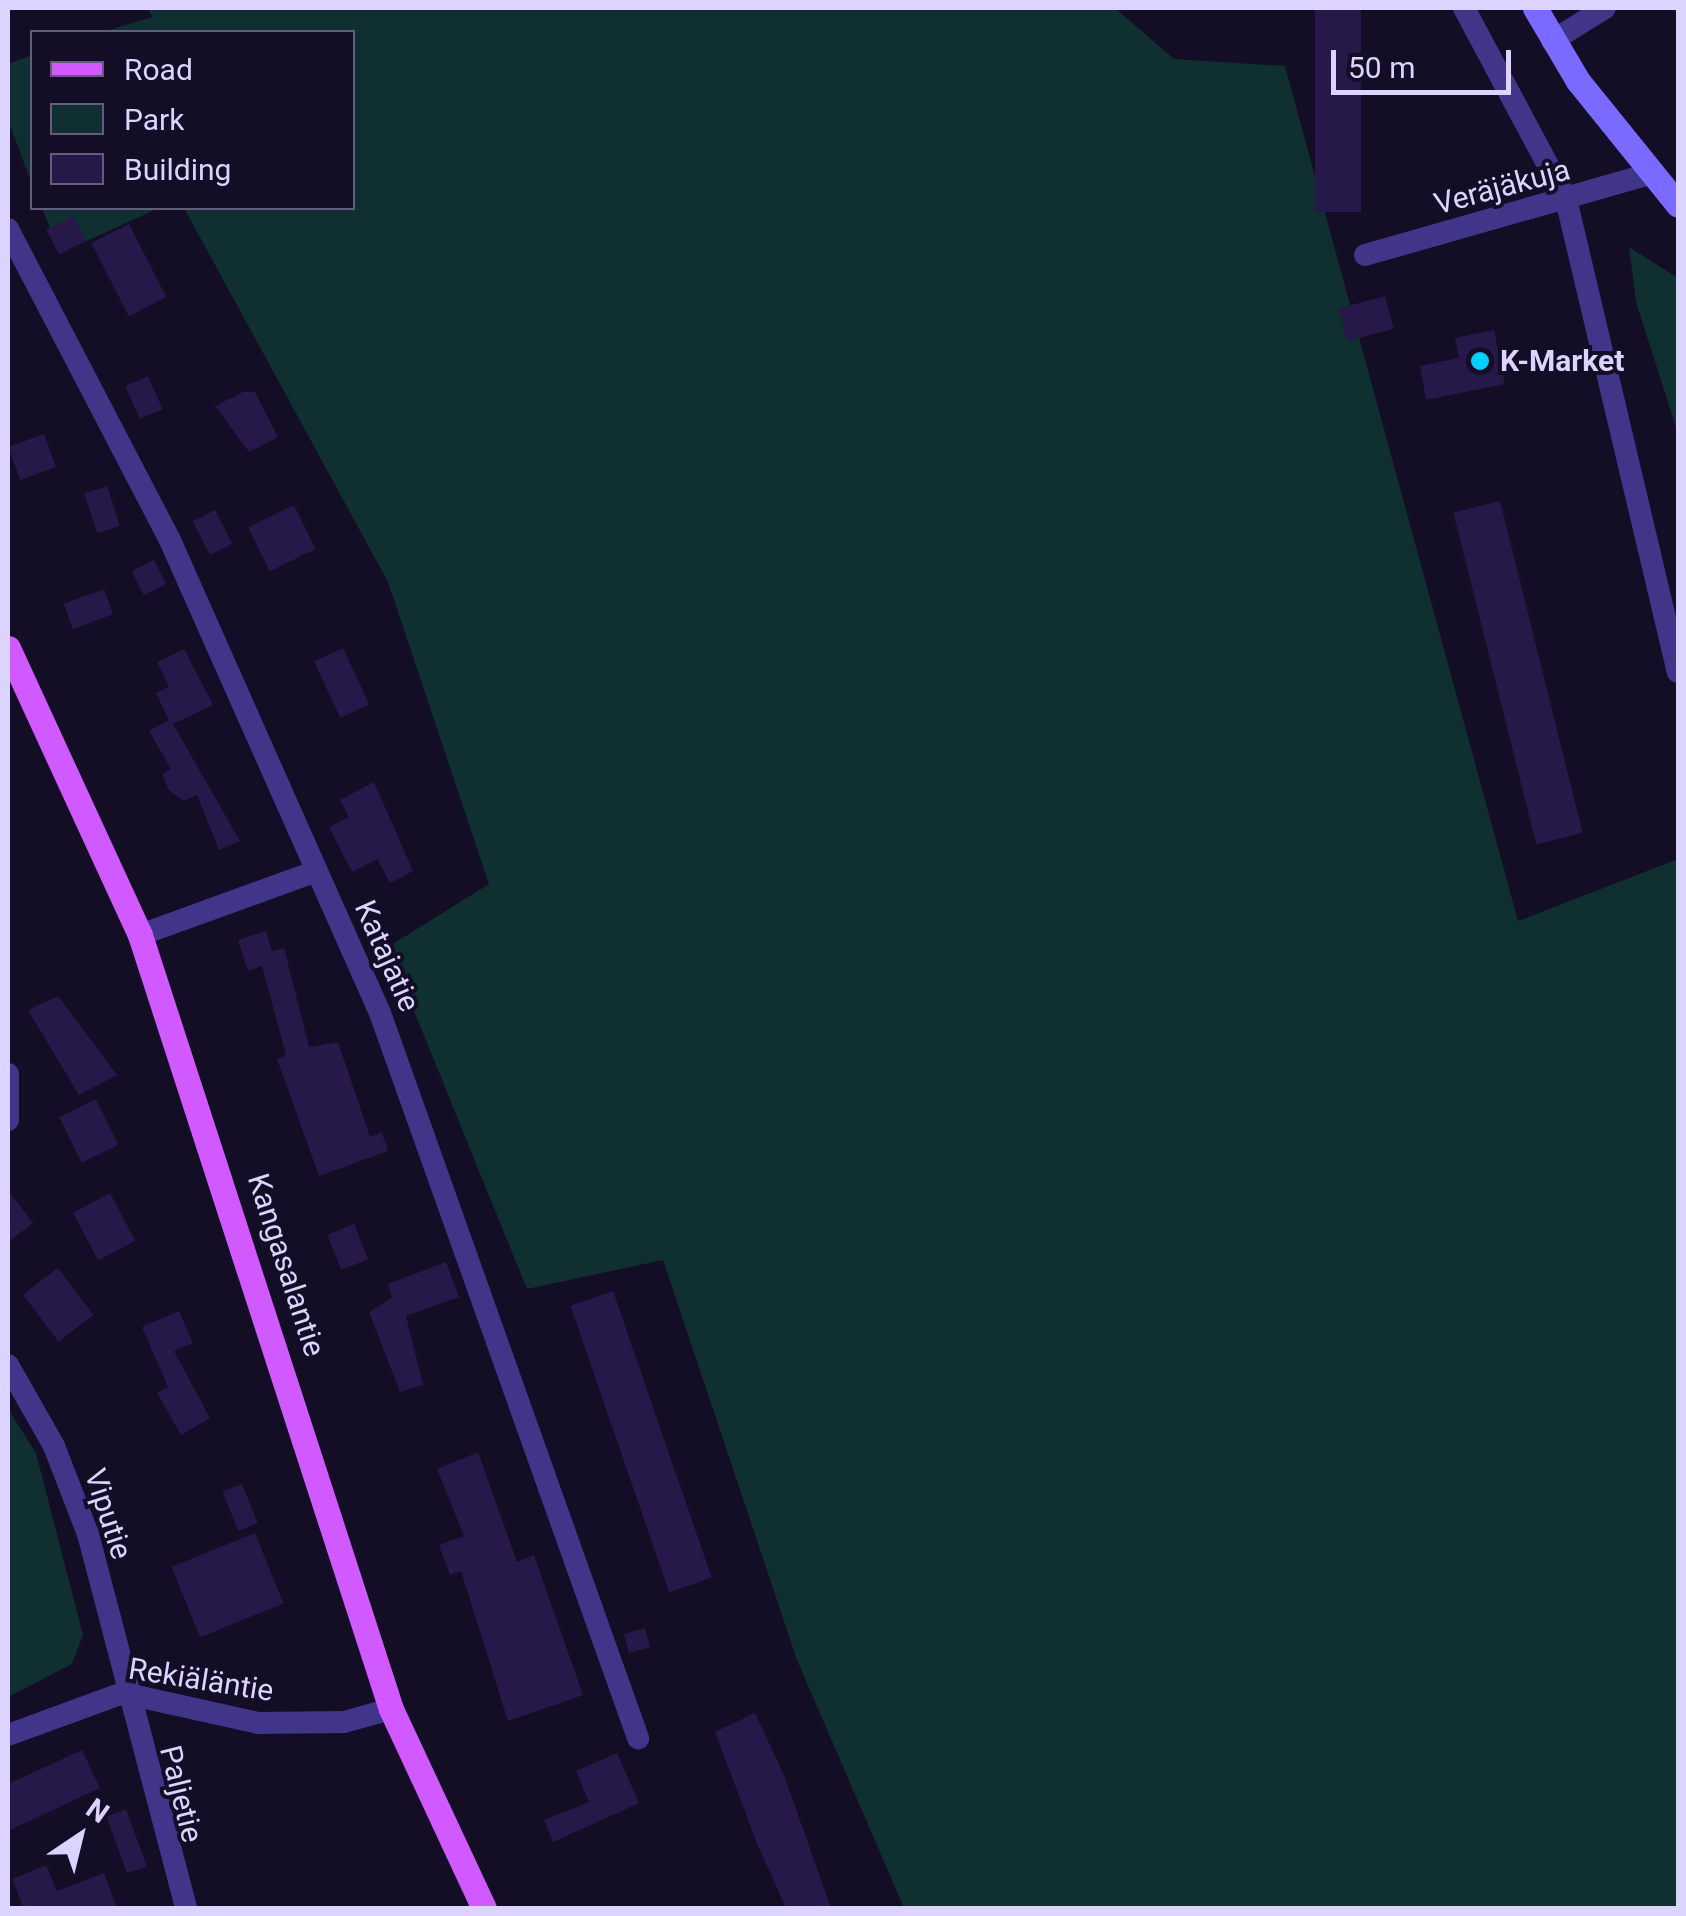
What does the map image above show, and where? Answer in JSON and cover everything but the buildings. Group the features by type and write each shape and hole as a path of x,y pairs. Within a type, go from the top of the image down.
{"main road":[{"path":"1535,8 1552,40 1678,206"},
{"name":"Kangasalantie","path":"8,648 140,935 391,1709 484,1908"}],"street":[{"path":"1464,8 1566,199 1678,672"},
{"path":"1552,40 1605,8"},
{"name":"Veräjäkuja","path":"1365,255 1652,173"},
{"name":"Katajatie","path":"8,228 168,538 317,871 458,1218 638,1738"},
{"path":"140,935 317,871"},
{"path":"8,1074 8,1120"},
{"name":"Viputie","path":"8,1365 88,1534 123,1693"},
{"name":"Rekiäläntie","path":"8,1736 123,1693 258,1723 344,1722 391,1709"},
{"name":"Paljetie","path":"123,1693 186,1908"}],"green space":[{"path":"148,8 1115,8 1174,59 1285,66 1518,921 1678,859 1678,1908 904,1908 797,1660 663,1260 527,1289 388,947 489,884 388,582 185,210 355,210 355,30 110,30 152,17"},
{"path":"30,56 30,179 8,120 8,64"},
{"path":"43,210 155,210 60,253"},
{"path":"1629,247 1678,278 1678,434 1636,302"},
{"path":"8,1409 36,1453 83,1635 72,1664 8,1697"}],"place":[{"name":"K-Market","path":"1480,361"}]}
